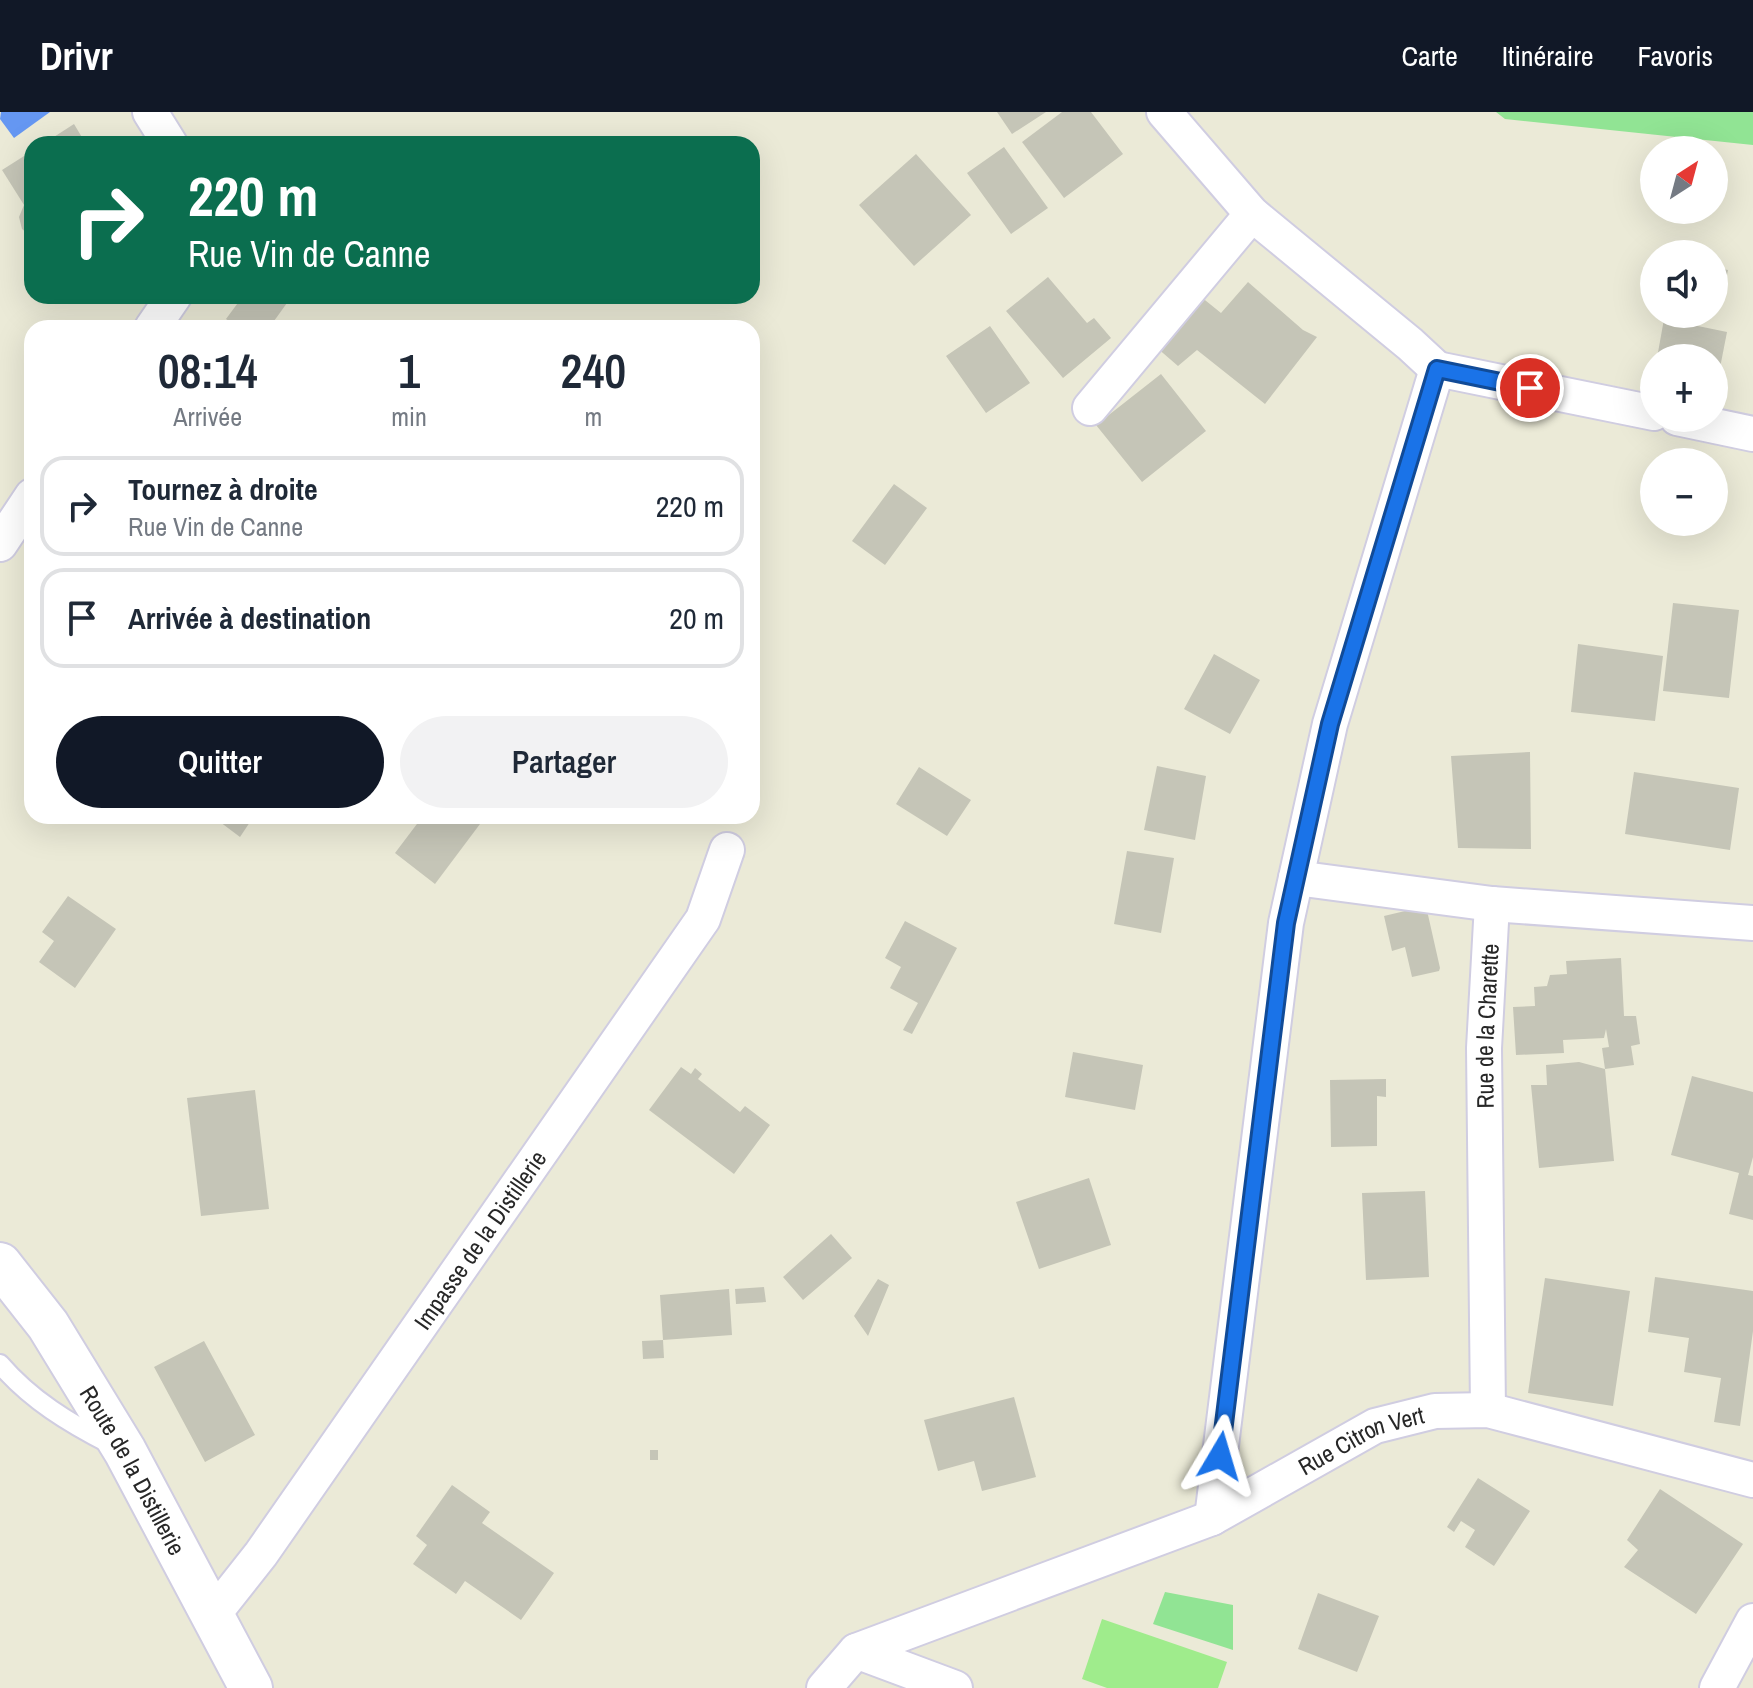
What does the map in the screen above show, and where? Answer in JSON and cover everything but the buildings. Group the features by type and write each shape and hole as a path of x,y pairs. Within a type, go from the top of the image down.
{"street":[{"path":"150,112 165,136"},
{"path":"1164,112 1252,214 1437,369 1640,410"},
{"path":"1090,408 1252,214"},
{"path":"1212,1518 1286,923 1330,724 1437,369"},
{"path":"1728,429 1753,434"},
{"path":"0,544 24,508"},
{"name":"Impasse de la Distillerie","path":"212,1616 261,1554 703,919 727,850"},
{"path":"1296,878 1492,904 1753,923"},
{"name":"Rue de la Charette","path":"1488,1410 1484,1048 1492,904"},
{"name":"Route de la Distillerie","path":"0,1264 48,1325 125,1451 251,1688"},
{"name":"Rue Citron Vert","path":"824,1688 856,1651 1212,1518 1375,1426 1435,1411 1488,1410 1753,1480"},
{"path":"1717,1688 1753,1621"},
{"path":"856,1651 955,1688"}],"lane":[{"path":"0,1364 42,1404 77,1427 125,1451"}],"green space":[{"path":"1496,112 1753,112 1753,145 1728,142 1728,136 1667,136 1505,119"},
{"path":"1165,1592 1233,1605 1233,1650 1153,1624"},
{"path":"1102,1619 1227,1662 1218,1688 1107,1688 1082,1679"}],"water":[{"path":"1,112 50,112 14,138 0,119"}],"route":[{"path":"1220,1456 1286,923 1330,724 1437,369 1530,388"}]}
